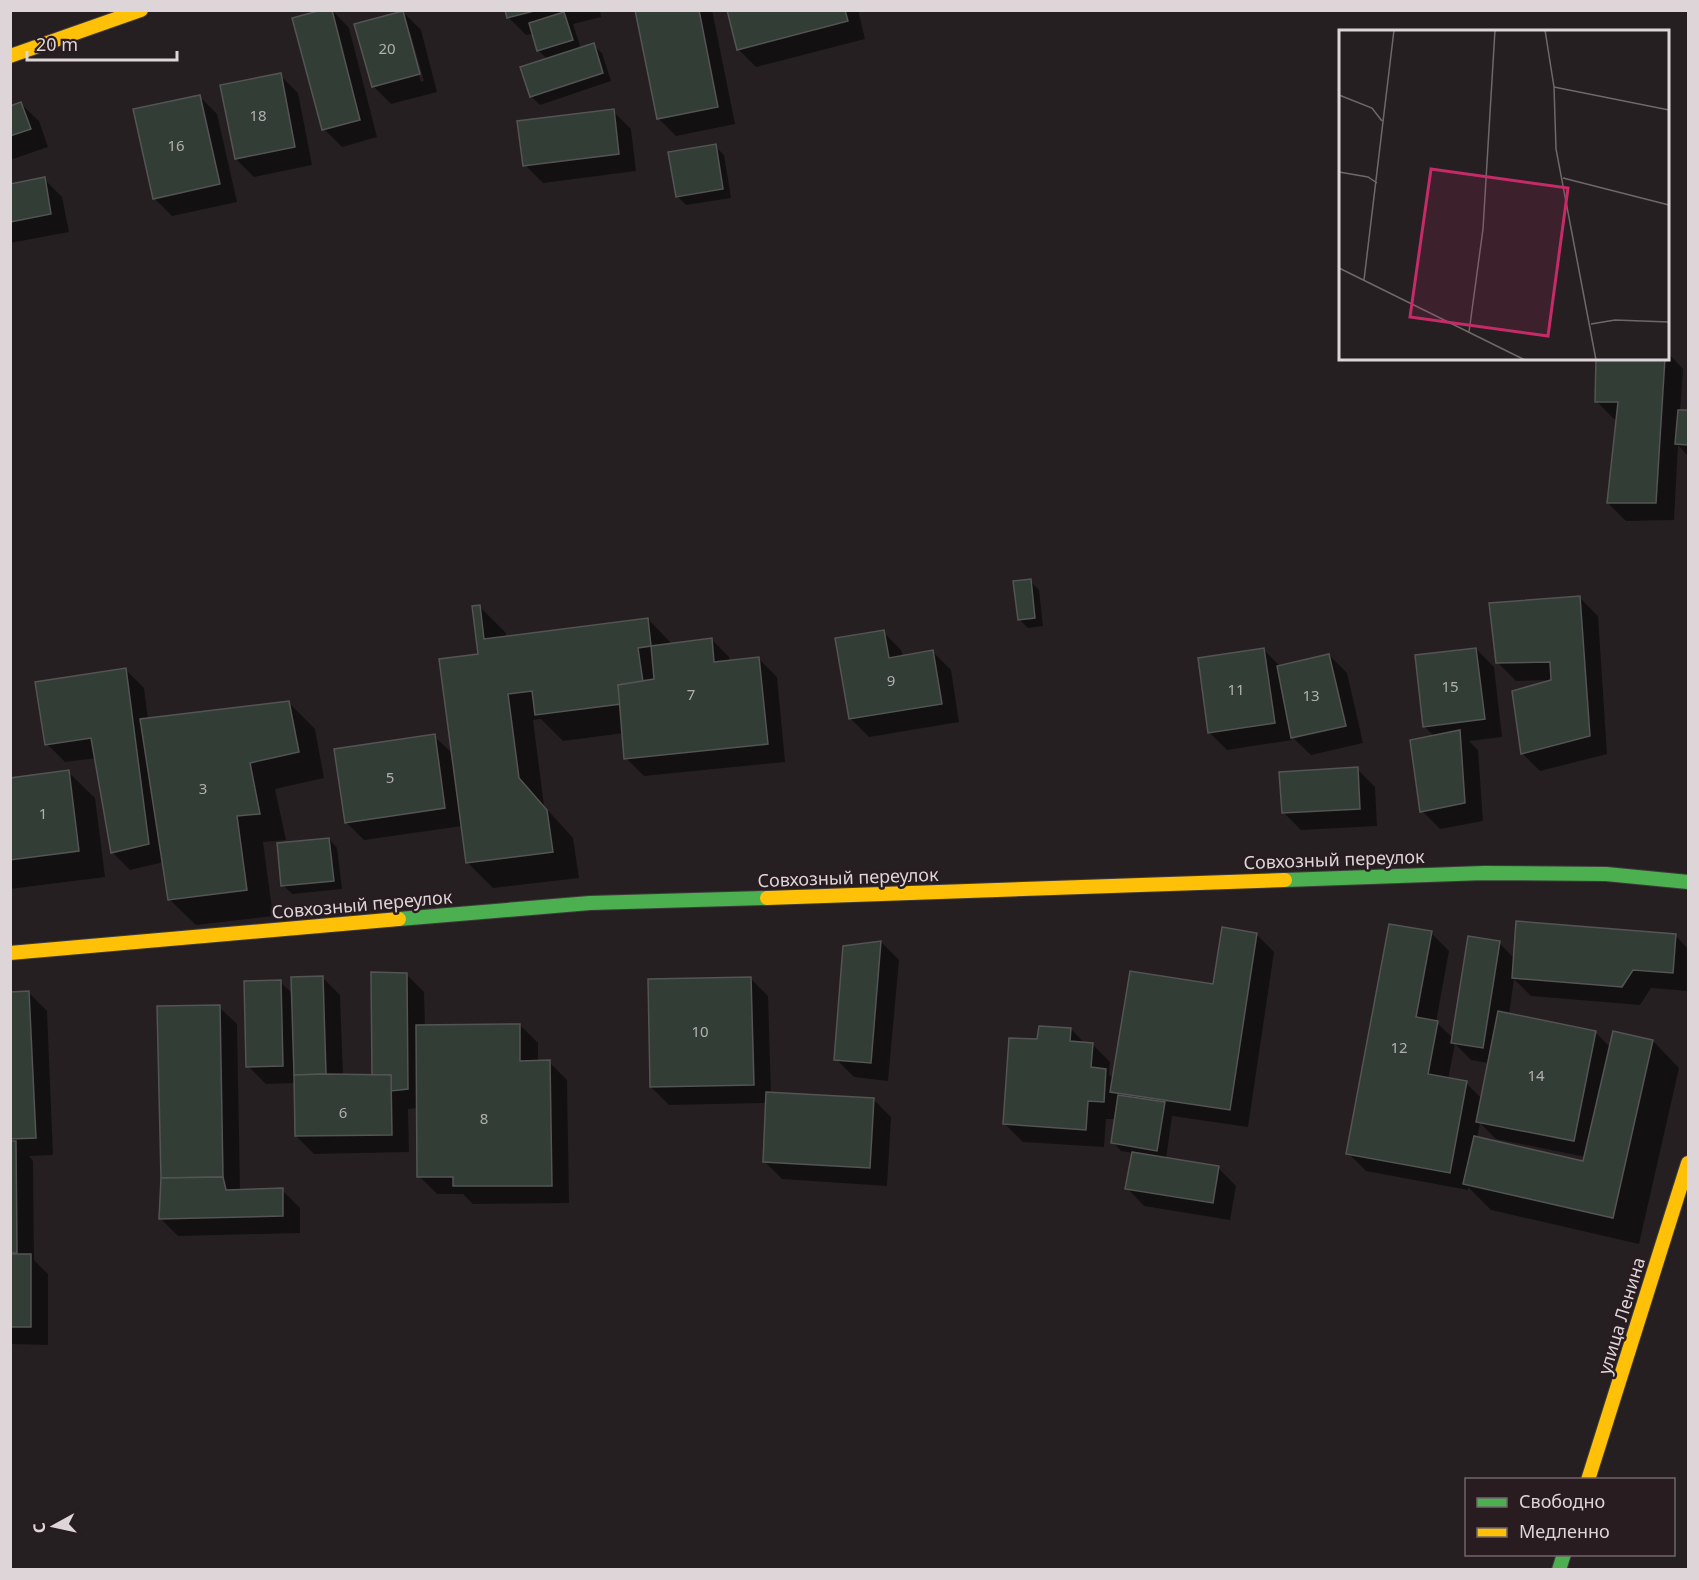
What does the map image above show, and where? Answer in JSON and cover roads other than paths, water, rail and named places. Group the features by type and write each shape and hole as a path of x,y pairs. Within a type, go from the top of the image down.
{"street":[{"path":"10,56 141,10"},
{"name":"Совхозный переулок","path":"10,953 590,903 896,895 1484,873 1606,874 1689,882"},
{"name":"улица Ленина","path":"1588,1478 1689,1163"}]}
